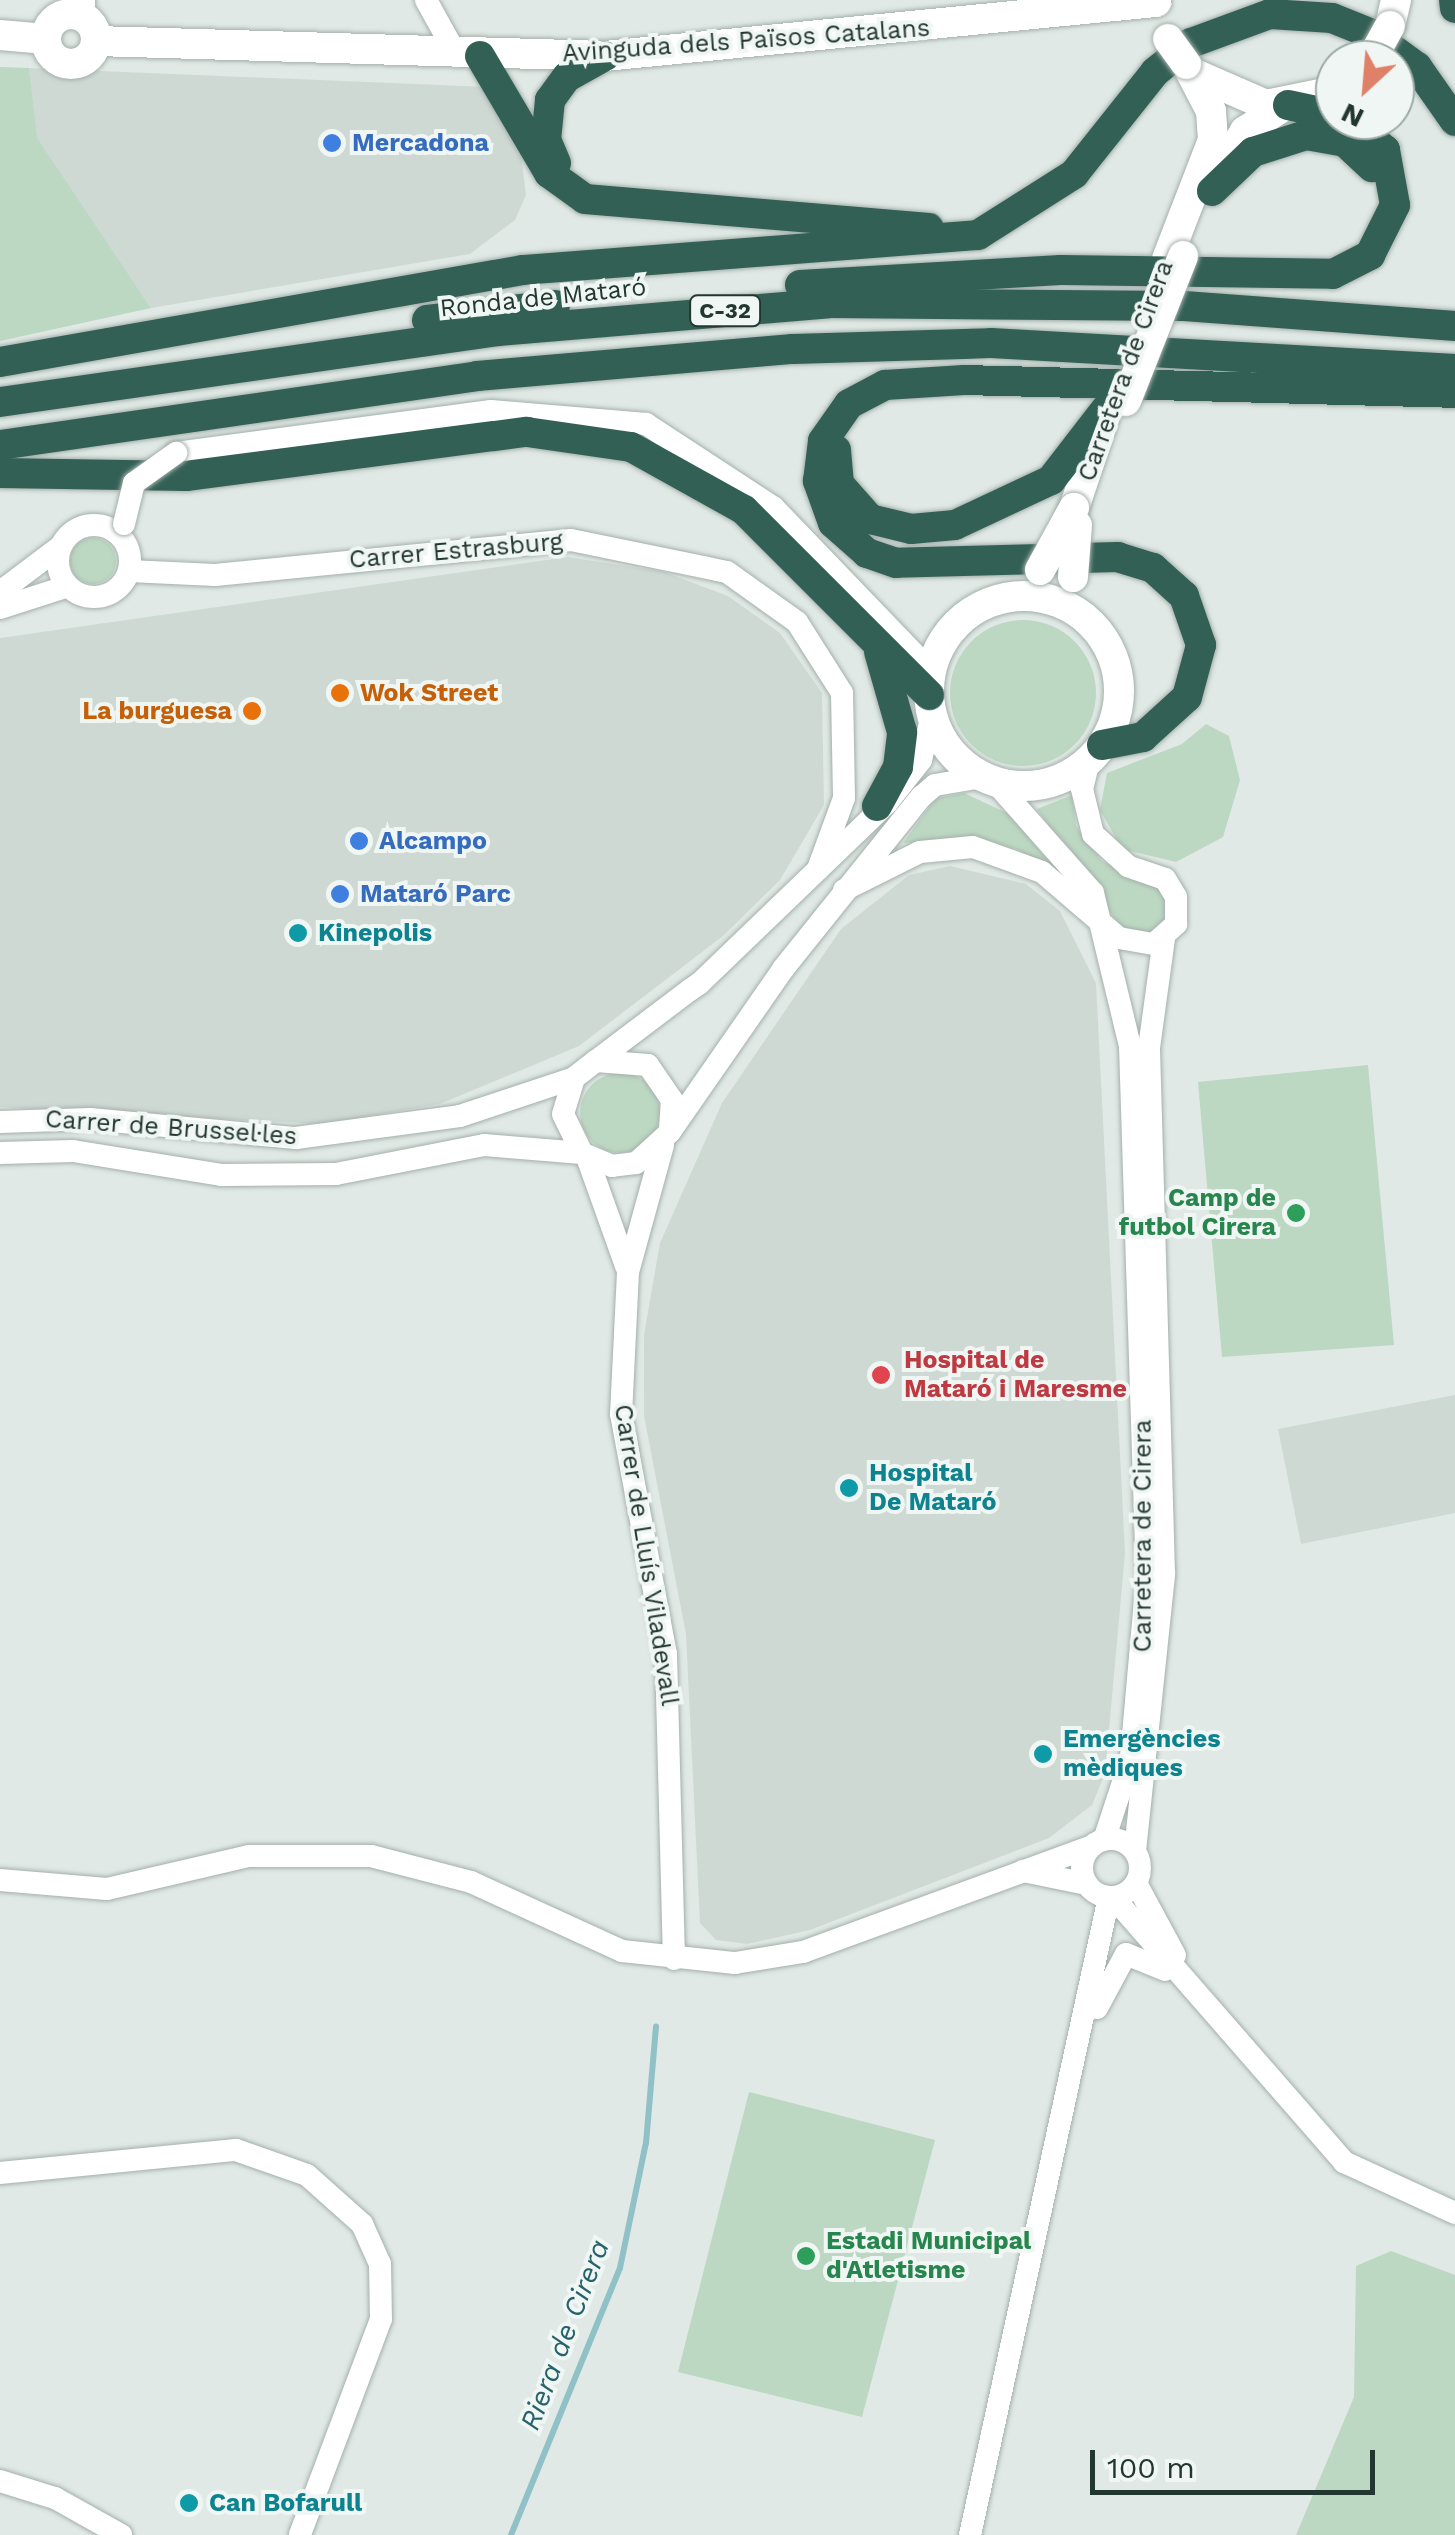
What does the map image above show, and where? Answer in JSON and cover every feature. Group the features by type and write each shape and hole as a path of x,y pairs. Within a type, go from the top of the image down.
{"highway":[{"path":"1454,0 1455,8"},
{"path":"0,362 445,280 649,257 930,244 1002,224 1074,174 1155,72 1202,36 1247,18 1315,15 1372,34 1418,67 1455,121"},
{"path":"468,56 568,192 684,210 925,228 1002,224"},
{"path":"605,56 567,76 550,100 550,152 580,189 666,199 684,210"},
{"path":"1286,105 1315,111"},
{"path":"1212,191 1252,152 1306,134 1345,142 1376,174 1379,212 1360,244 1332,260 1245,276"},
{"path":"270,359 334,336 486,310 1061,270 1318,278 1379,244 1395,176 1385,150 1373,140"},
{"name":"Ronda de Mataró","path":"0,402 270,359 828,303 1184,306 1455,326"},
{"name":"C-32","path":"0,444 477,376 792,349 1011,344 1455,369"},
{"path":"1115,401 1043,486 955,524 882,525 853,506 836,473 847,426 884,398 1174,380"},
{"path":"1096,753 1158,727 1193,686 1198,621 1174,584 1118,557 882,560 853,545 825,509 820,449 848,404 897,382 1174,380 1455,393"},
{"path":"0,473 186,476 489,434 583,436 675,464 715,487 930,694"},
{"path":"856,621 888,666 901,717 898,766 877,806"}],"street":[{"path":"426,0 468,56"},
{"path":"1379,40 1396,0"},
{"path":"1156,1 1168,39 1221,104 1286,105 1315,97"},
{"name":"Avinguda dels Països Catalans","path":"88,19 468,56 605,56 1010,10 1156,1"},
{"path":"59,17 88,19 73,63 51,54 46,38 59,17"},
{"path":"0,35 46,38"},
{"name":"Carretera de Cirera","path":"1116,666 1114,644 1073,576 1079,508 1115,401 1175,258 1209,157 1221,104"},
{"name":"Carretera de Cirera","path":"1175,258 1238,139 1286,105"},
{"path":"0,608 68,586 102,596 129,571 123,532 134,483 176,452 491,411 646,424 773,508 930,694 956,758 988,779"},
{"name":"Carretera de Cirera","path":"954,626 965,606 1040,570 1079,508"},
{"path":"0,592 82,527 123,532"},
{"name":"Carrer Estrasburg","path":"129,571 215,576 496,542 571,540 678,556 751,584 797,622 842,693 850,740 844,798 818,869"},
{"path":"61,546 68,586"},
{"path":"1047,599 1085,618 1116,666 1118,707 1096,753 1044,784 988,779 934,785 844,890 667,1137 636,1164 584,1155 563,1114 574,1078 700,984 914,773 930,694 954,626 990,602 1047,599"},
{"name":"Carretera de Cirera","path":"1096,753 1082,789 1093,834 1128,866 1165,879 1176,897 1178,916 1164,938 1149,1048 1164,1574 1135,1852"},
{"name":"Carretera de Cirera","path":"988,779 1075,865 1109,929 1130,1046 1146,1578 1131,1758 1098,1843"},
{"path":"844,890 920,852 973,847 1042,872 1131,943 1164,938"},
{"path":"596,1061 648,1065 672,1100 667,1137"},
{"name":"Carrer de Brussel·les","path":"0,1122 90,1119 296,1138 460,1116 574,1078"},
{"name":"Carrer de Lluís Viladevall","path":"667,1137 628,1272 621,1414 667,1669 674,1958"},
{"name":"Carrer de Brussel·les","path":"0,1153 73,1151 221,1176 336,1174 484,1144 584,1155"},
{"name":"Carrer de Lluís Viladevall","path":"584,1155 628,1272"},
{"path":"1087,1884 1082,1864 1098,1843"},
{"path":"0,1880 107,1888 248,1856 370,1856 471,1882 589,1940 674,1958 736,1962 803,1952 1006,1871 1098,1843 1135,1852 1136,1883 1196,1994"},
{"path":"1006,1871 1087,1884 1111,1897 1344,2162 1455,2213"},
{"path":"970,2535 1111,1897 1136,1883"},
{"path":"1073,2065 1126,1954 1146,1955 1196,1994"},
{"path":"0,2172 236,2150 307,2175 362,2224 380,2264 381,2319 300,2535"},
{"path":"0,2482 55,2498 120,2535"}],"shaded area":[{"path":"29,68 488,87 519,137 526,195 515,220 470,254 151,308 36,138"},
{"path":"568,557 664,572 728,596 780,633 822,693 824,805 780,880 723,936 579,1046 440,1104 321,1124 0,1107 0,638"},
{"name":"Hospital de Mataró i Maresme","path":"950,866 1026,884 1060,911 1096,983 1125,1553 1105,1774 1092,1805 1049,1838 810,1930 747,1944 716,1940 700,1923 686,1634 644,1416 644,1335 660,1243 722,1103 841,929 909,875"},
{"path":"1455,1395 1455,1513 1301,1544 1278,1429"}],"green space":[{"path":"0,67 29,68 37,138 151,308 0,341"},
{"path":"93,538 109,545 116,561 109,577 93,584 77,577 70,561 77,545"},
{"path":"1023,620 1051,625 1075,641 1091,665 1096,693 1091,721 1075,745 1051,761 1023,766 995,761 971,745 955,721 950,693 955,665 971,641 995,625"},
{"path":"1206,724 1229,736 1240,780 1223,837 1176,862 1122,849 1100,810 1107,773 1182,744"},
{"path":"964,793 1009,814 1059,874 1016,849 973,839 903,843 936,798"},
{"path":"1072,795 1076,826 1102,861 1164,891 1168,918 1146,937 1120,926 1037,809"},
{"name":"Camp de futbol Cirera","path":"1368,1065 1394,1345 1222,1357 1198,1082"},
{"path":"620,1073 635,1076 648,1085 657,1098 657,1128 648,1141 635,1150 620,1153 605,1150 592,1141 583,1128 580,1113 583,1098 592,1085 605,1076"},
{"name":"Estadi Municipal d'Atletisme","path":"749,2092 935,2140 862,2417 678,2372"},
{"path":"1391,2251 1455,2275 1455,2535 1296,2535 1354,2397 1356,2266"}],"waterway":[{"name":"Riera de Cirera","path":"511,2535 620,2268 646,2143 656,2026"}],"place":[{"name":"Mercadona","path":"332,143"},
{"name":"Wok Street","path":"340,693"},
{"name":"La burguesa","path":"252,711"},
{"name":"Alcampo","path":"359,841"},
{"name":"Mataró Parc","path":"340,894"},
{"name":"Kinepolis","path":"298,933"},
{"name":"Camp de futbol Cirera","path":"1296,1213"},
{"name":"Hospital de Mataró i Maresme","path":"881,1375"},
{"name":"Hospital De Mataró","path":"849,1488"},
{"name":"Emergències mèdiques","path":"1043,1754"},
{"name":"Estadi Municipal d'Atletisme","path":"806,2256"},
{"name":"Can Bofarull","path":"189,2503"}]}
